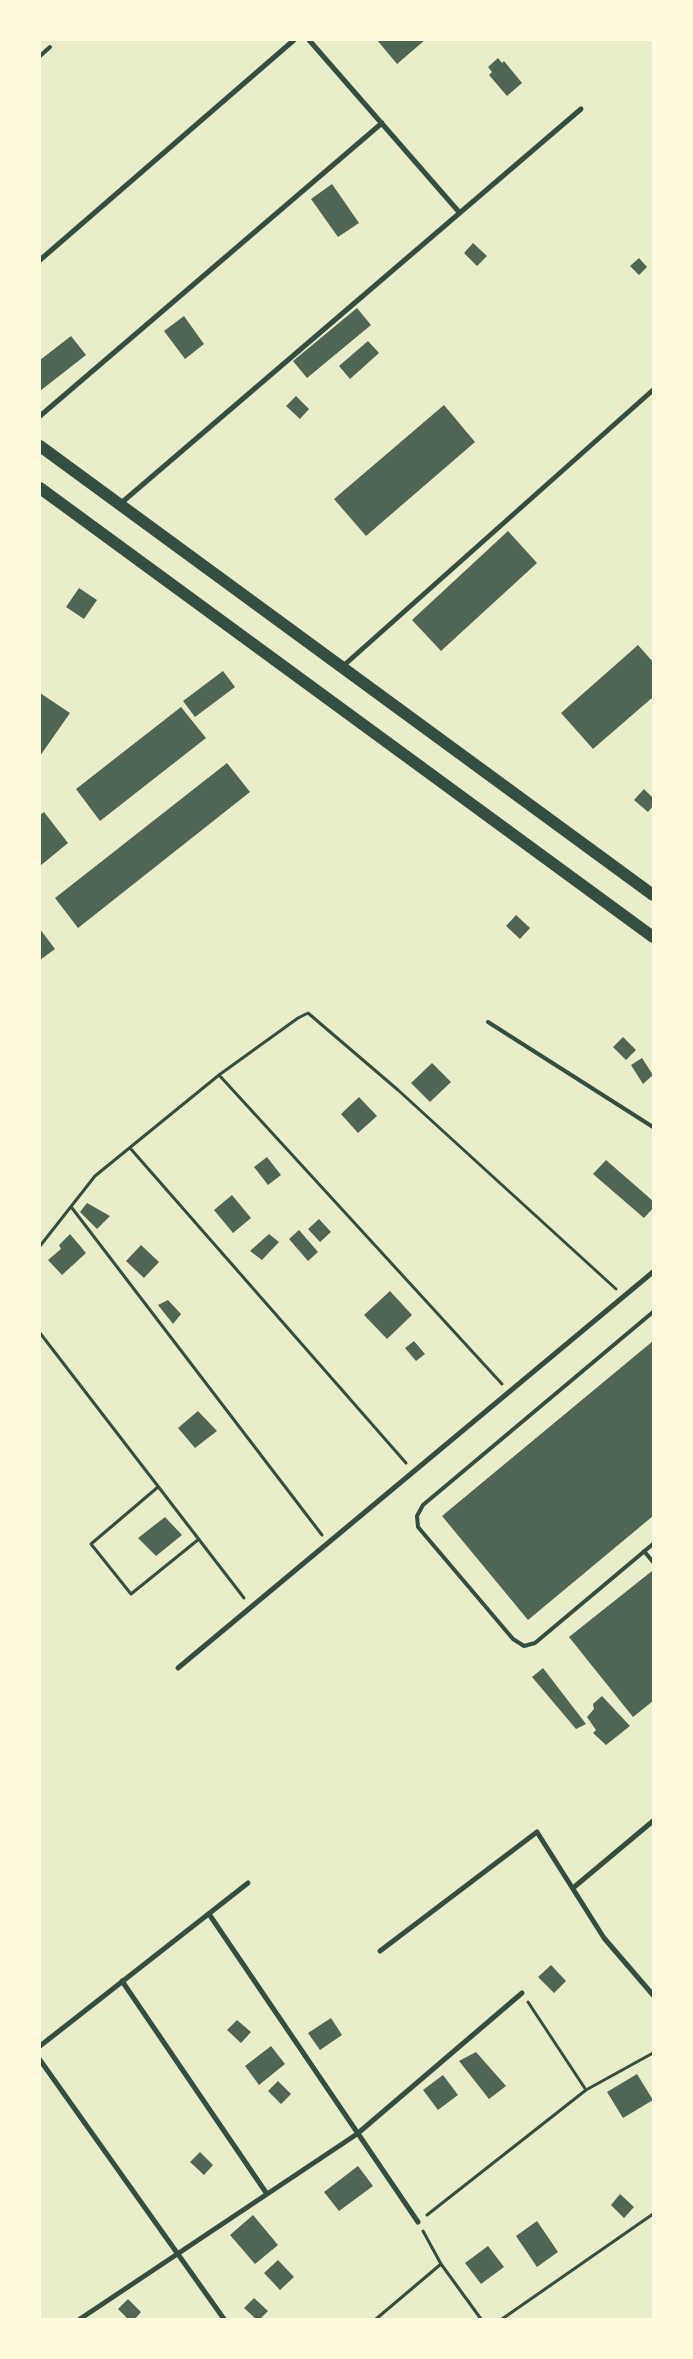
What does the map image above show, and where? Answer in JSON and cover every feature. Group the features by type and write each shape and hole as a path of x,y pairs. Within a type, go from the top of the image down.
{"main road":[{"path":"40,446 653,895"},
{"path":"40,488 653,938"}],"street":[{"path":"40,260 294,40"},
{"path":"309,40 459,212"},
{"path":"120,505 581,109"},
{"path":"40,416 382,122"},
{"path":"342,667 653,390"},
{"path":"178,1668 653,1272"},
{"path":"573,1888 653,1821"},
{"path":"380,1951 537,1832 604,1938 653,1995"},
{"path":"40,2046 248,1883"},
{"path":"208,1914 418,2222"},
{"path":"122,1981 267,2194"},
{"path":"80,2319 357,2134 522,1993"},
{"path":"40,2060 224,2319"}],"lane":[{"path":"40,56 50,48"},
{"path":"488,1022 653,1126"},
{"path":"653,1312 423,1505 417,1516 418,1527 513,1640 524,1646 535,1644 653,1544"},
{"path":"644,1551 653,1562"}],"path":[{"path":"40,1246 72,1208 95,1176 178,1106 298,1018 308,1013 398,1090 624,1296"},
{"path":"219,1075 508,1391"},
{"path":"130,1148 413,1471"},
{"path":"72,1208 329,1544"},
{"path":"40,1333 252,1608"},
{"path":"158,1487 91,1544 131,1594 199,1539"},
{"path":"522,1993 586,2090"},
{"path":"481,2319 441,2264 418,2222 586,2090 653,2053"},
{"path":"502,2319 653,2214"},
{"path":"376,2319 441,2264"}],"building":[{"path":"377,40 425,40 397,64"},
{"path":"498,58 502,63 504,61 522,83 507,96 489,75 492,72 488,67"},
{"path":"332,184 359,223 338,237 311,199"},
{"path":"473,243 487,256 477,266 464,253"},
{"path":"639,258 647,267 639,275 630,266"},
{"path":"357,308 371,325 307,378 293,361"},
{"path":"184,316 204,344 185,359 164,331"},
{"path":"71,336 86,355 40,391 40,360"},
{"path":"368,341 379,353 350,379 339,366"},
{"path":"296,396 309,409 300,419 286,406"},
{"path":"444,405 475,442 366,536 334,499"},
{"path":"508,531 537,563 441,651 412,620"},
{"path":"79,588 97,600 84,619 66,607"},
{"path":"638,645 653,662 653,697 593,749 561,713"},
{"path":"223,671 235,687 195,717 183,701"},
{"path":"40,693 70,713 40,756"},
{"path":"181,707 206,738 100,821 76,789"},
{"path":"227,763 250,792 78,928 55,898"},
{"path":"644,789 653,798 653,806 648,812 634,800"},
{"path":"44,812 68,843 40,866 40,815"},
{"path":"516,915 530,928 520,939 506,926"},
{"path":"40,929 55,949 40,960"},
{"path":"623,1037 636,1050 626,1060 613,1047"},
{"path":"642,1058 653,1075 643,1084 631,1065"},
{"path":"432,1063 451,1082 430,1102 411,1083"},
{"path":"359,1097 377,1116 358,1133 341,1114"},
{"path":"267,1157 281,1175 268,1185 254,1167"},
{"path":"606,1160 653,1201 653,1208 644,1218 593,1174"},
{"path":"232,1195 251,1218 233,1233 214,1210"},
{"path":"87,1203 110,1216 97,1229 80,1212"},
{"path":"319,1219 331,1232 320,1242 308,1229"},
{"path":"299,1230 318,1252 308,1261 289,1239"},
{"path":"70,1234 86,1253 62,1275 48,1260 61,1249 59,1245"},
{"path":"269,1234 279,1242 262,1260 250,1251"},
{"path":"141,1245 159,1262 144,1278 126,1261"},
{"path":"390,1291 412,1315 387,1339 364,1315"},
{"path":"168,1300 181,1314 173,1324 158,1305"},
{"path":"414,1341 425,1354 416,1361 405,1348"},
{"path":"653,1341 653,1516 528,1620 442,1516"},
{"path":"198,1411 217,1431 195,1448 178,1428"},
{"path":"165,1517 182,1535 156,1556 138,1538"},
{"path":"652,1571 653,1701 633,1717 569,1637"},
{"path":"543,1668 586,1724 576,1729 532,1677"},
{"path":"602,1696 630,1726 606,1745 593,1733 596,1730 587,1717 594,1709 593,1704"},
{"path":"551,1965 566,1981 554,1993 538,1977"},
{"path":"331,2018 342,2035 320,2050 308,2033"},
{"path":"237,2020 251,2032 241,2043 227,2030"},
{"path":"271,2046 285,2064 259,2085 245,2066"},
{"path":"476,2052 506,2086 489,2099 459,2061"},
{"path":"637,2074 653,2100 623,2118 607,2092"},
{"path":"443,2075 458,2095 438,2110 423,2090"},
{"path":"278,2081 291,2094 281,2104 268,2091"},
{"path":"200,2152 213,2165 204,2175 190,2162"},
{"path":"358,2166 373,2186 339,2211 324,2192"},
{"path":"620,2194 634,2207 624,2218 611,2205"},
{"path":"253,2215 278,2245 255,2264 230,2235"},
{"path":"537,2221 558,2252 537,2267 516,2236"},
{"path":"488,2246 504,2267 481,2284 465,2263"},
{"path":"278,2260 294,2277 280,2290 264,2273"},
{"path":"254,2298 268,2311 260,2319 256,2319 244,2308"},
{"path":"128,2299 141,2312 135,2319 128,2319 118,2309"}]}
